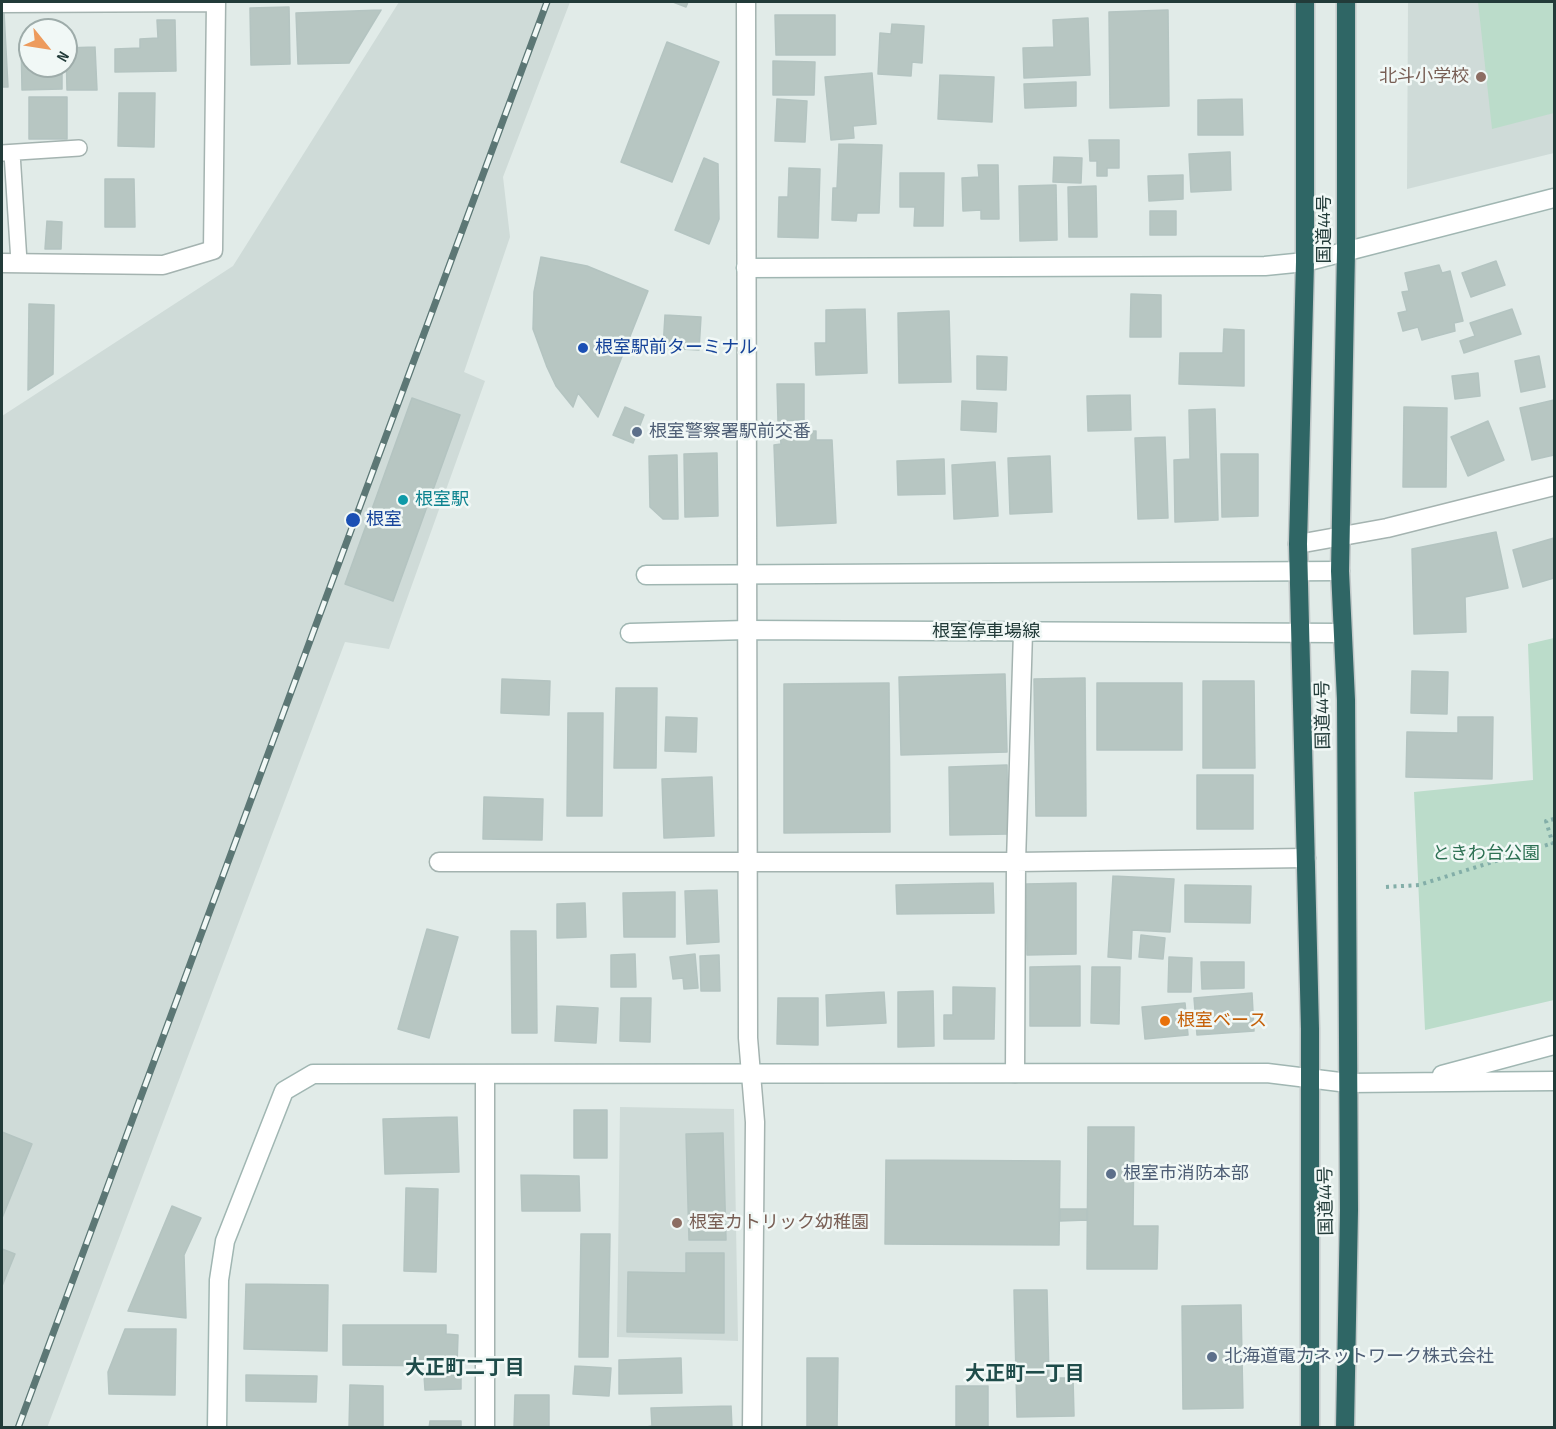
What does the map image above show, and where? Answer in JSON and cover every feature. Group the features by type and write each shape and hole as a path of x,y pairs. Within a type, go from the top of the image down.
{"highway":[{"name":"国道44号","path":"1305,2 1305,262 1298,544 1310,1079 1310,1428"},
{"name":"国道44号","path":"1345,1428 1349,1210 1346,700 1340,571 1346,252 1346,2"}],"street":[{"path":"2,3 216,2 213,250 163,265 10,262"},
{"path":"746,2 748,1038 754,1122 752,1428"},
{"path":"746,268 1265,266 1305,262 1554,198"},
{"path":"1298,544 1387,528 1554,486"},
{"path":"646,575 1340,571"},
{"name":"根室停車場線","path":"630,633 747,630 1342,633"},
{"path":"1015,1073 1016,862 1023,632"},
{"path":"439,862 1016,862 1306,858"},
{"path":"1414,1082 1554,1045"},
{"path":"218,1428 219,1280 225,1241 284,1091 313,1074 1267,1073 1348,1083 1554,1081"},
{"path":"485,1075 485,1428"}],"lane":[{"path":"10,262 7,153 79,148"}],"path":[{"path":"1386,887 1419,885 1554,845 1546,821 1554,819"}],"shaded area":[{"path":"399,2 570,2 503,177 510,237 464,372 485,381 389,649 345,642 47,1428 2,1427 2,416 233,266"},
{"name":"北斗小学校","path":"1408,2 1554,2 1554,153 1407,189"},
{"name":"根室カトリック幼稚園","path":"620,1107 734,1109 738,1341 617,1337"}],"green space":[{"path":"1478,2 1554,2 1554,113 1492,129"},
{"name":"ときわ台公園","path":"1554,638 1554,1000 1425,1030 1414,792 1533,780 1528,644"}],"building":[{"path":"673,2 688,2 686,7"},
{"path":"289,7 290,64 251,65 250,8"},
{"path":"381,10 349,63 298,64 296,13"},
{"path":"1168,10 1169,106 1110,108 1109,12"},
{"path":"4,12 8,87 2,87 2,13"},
{"path":"775,15 835,15 835,55 776,55"},
{"path":"1088,18 1090,75 1024,78 1023,48 1054,47 1053,20"},
{"path":"157,20 175,20 176,71 115,72 115,49 140,48 140,39 158,38"},
{"path":"892,24 924,26 922,63 912,62 911,76 878,74 880,33 891,34"},
{"path":"667,42 719,62 672,182 621,162"},
{"path":"95,47 97,90 67,90 67,78 78,78 78,48"},
{"path":"773,61 815,62 814,95 773,95"},
{"path":"872,73 876,124 853,126 854,138 831,140 825,77"},
{"path":"940,75 994,77 992,122 938,119"},
{"path":"22,78 62,78 62,89 22,90"},
{"path":"1076,82 1076,106 1025,108 1024,84"},
{"path":"119,93 155,93 154,147 118,146"},
{"path":"29,97 67,97 67,139 29,139"},
{"path":"777,99 807,101 805,142 775,141"},
{"path":"1242,99 1243,135 1198,135 1198,100"},
{"path":"1089,140 1119,140 1119,168 1107,168 1107,176 1097,176 1097,161 1090,161"},
{"path":"839,144 882,145 879,213 857,213 856,221 832,220 833,188 837,188"},
{"path":"1230,152 1231,190 1191,192 1189,154"},
{"path":"1054,157 1082,158 1081,183 1053,182"},
{"path":"704,158 718,164 719,219 709,244 675,230"},
{"path":"978,165 998,165 999,219 981,219 981,210 963,211 962,178 979,177"},
{"path":"789,168 820,169 818,238 778,237 779,197 788,197"},
{"path":"900,173 944,173 943,226 914,226 915,207 900,207"},
{"path":"1183,175 1183,199 1149,201 1148,176"},
{"path":"105,179 134,179 135,227 105,227"},
{"path":"1056,185 1057,240 1020,241 1019,186"},
{"path":"1096,186 1097,237 1069,237 1068,187"},
{"path":"1150,211 1176,211 1176,235 1150,235"},
{"path":"47,221 62,222 61,249 45,249"},
{"name":"根室駅前ターミナル","path":"541,257 587,266 648,291 598,417 578,393 573,407 556,386 533,329 534,292"},
{"path":"1496,261 1505,285 1471,297 1462,273"},
{"path":"1439,265 1442,273 1450,271 1463,321 1454,323 1455,331 1422,340 1418,327 1403,331 1398,313 1407,311 1402,292 1409,291 1405,273"},
{"path":"1131,294 1161,295 1161,337 1130,337"},
{"path":"29,304 54,305 53,374 28,390"},
{"path":"865,309 867,373 816,375 815,343 826,343 826,310"},
{"path":"1512,309 1521,334 1464,353 1460,341 1475,336 1470,323"},
{"path":"949,311 951,382 899,383 898,313"},
{"path":"665,315 701,317 699,350 663,348"},
{"path":"1224,329 1244,330 1244,386 1179,384 1180,353 1223,353"},
{"path":"977,356 1007,357 1006,390 977,389"},
{"path":"1539,356 1545,387 1521,392 1515,361"},
{"path":"1478,373 1480,396 1455,399 1452,376"},
{"path":"777,384 804,384 804,420 778,421"},
{"path":"1130,395 1131,430 1088,431 1087,396"},
{"name":"根室駅","path":"412,398 460,415 393,601 345,584"},
{"path":"1554,400 1554,455 1532,460 1520,408"},
{"path":"962,401 997,403 996,432 961,430"},
{"path":"625,407 644,415 633,443 613,435"},
{"path":"1404,407 1447,408 1446,487 1403,487"},
{"path":"1215,409 1218,520 1175,522 1174,460 1190,459 1189,410"},
{"path":"1488,421 1504,460 1468,476 1451,437"},
{"path":"816,431 816,440 832,440 836,523 777,526 774,445 781,444 780,432"},
{"path":"1165,437 1168,518 1138,519 1135,438"},
{"path":"717,453 718,516 685,517 684,454"},
{"path":"1221,454 1258,454 1258,516 1222,517"},
{"path":"677,455 678,519 663,519 650,507 649,456"},
{"path":"1050,456 1052,512 1010,514 1008,458"},
{"path":"944,459 945,494 898,495 897,461"},
{"path":"995,462 998,516 954,519 952,465"},
{"path":"1496,532 1508,588 1465,597 1466,632 1414,634 1412,549"},
{"path":"1554,538 1554,578 1523,587 1513,550"},
{"path":"1412,671 1448,672 1447,714 1411,713"},
{"path":"1005,674 1007,752 901,755 899,677"},
{"path":"1085,678 1086,816 1036,816 1034,679"},
{"path":"502,679 550,681 549,715 501,713"},
{"path":"1203,681 1254,681 1255,768 1203,768"},
{"path":"889,683 890,832 784,833 784,684"},
{"path":"1097,683 1182,683 1182,750 1097,750"},
{"path":"616,688 657,688 656,768 614,768"},
{"path":"568,713 603,713 602,816 567,816"},
{"path":"666,717 697,718 696,752 665,751"},
{"path":"1458,717 1493,717 1492,779 1406,777 1407,732 1458,733"},
{"path":"1007,765 1008,834 950,835 949,767"},
{"path":"1197,775 1253,775 1253,829 1197,829"},
{"path":"712,777 714,836 664,838 662,779"},
{"path":"484,797 543,799 542,840 483,839"},
{"path":"1113,876 1174,879 1170,932 1132,930 1131,959 1108,957"},
{"path":"993,883 994,913 897,914 896,885"},
{"path":"1076,883 1076,954 1027,955 1026,884"},
{"path":"1185,885 1251,886 1250,923 1185,922"},
{"path":"717,890 719,942 687,944 685,891"},
{"path":"675,892 675,937 624,937 623,893"},
{"path":"585,903 586,937 557,938 557,904"},
{"path":"427,929 458,937 429,1038 398,1029"},
{"path":"511,931 536,931 537,1033 512,1033"},
{"path":"1141,935 1165,938 1163,959 1139,957"},
{"path":"635,954 636,987 611,987 611,955"},
{"path":"695,954 698,988 684,989 683,978 673,979 670,957"},
{"path":"719,955 720,991 701,991 700,956"},
{"path":"1169,957 1192,958 1191,992 1168,992"},
{"path":"1201,962 1244,962 1244,988 1202,989"},
{"path":"1080,966 1080,1026 1030,1026 1030,967"},
{"path":"1092,967 1120,967 1119,1024 1091,1023"},
{"path":"953,987 995,988 994,1039 944,1039 944,1015 953,1015"},
{"path":"933,991 934,1046 898,1047 898,992"},
{"path":"884,992 886,1023 827,1026 826,995"},
{"path":"1252,993 1254,1031 1197,1035 1194,998"},
{"path":"621,998 651,998 650,1042 620,1041"},
{"path":"778,998 818,998 818,1045 777,1044"},
{"name":"根室ベース","path":"1185,1003 1188,1035 1145,1039 1142,1007"},
{"path":"557,1006 598,1008 596,1043 555,1041"},
{"path":"574,1110 607,1110 607,1158 574,1158"},
{"path":"457,1117 459,1172 385,1174 383,1119"},
{"name":"根室市消防本部","path":"1088,1127 1134,1127 1133,1226 1158,1226 1157,1269 1087,1269"},
{"path":"2,1132 32,1144 2,1218"},
{"path":"723,1133 726,1240 689,1240 686,1134"},
{"path":"886,1160 1060,1161 1059,1245 885,1244"},
{"path":"521,1175 579,1176 580,1211 522,1211"},
{"path":"406,1188 438,1189 436,1272 404,1271"},
{"path":"172,1206 201,1218 184,1255 186,1318 128,1311"},
{"path":"1060,1209 1087,1209 1087,1220 1060,1221"},
{"path":"581,1234 610,1234 608,1357 579,1357"},
{"path":"2,1249 15,1254 2,1286"},
{"path":"686,1253 724,1253 724,1333 627,1332 628,1272 686,1273"},
{"path":"246,1284 328,1285 327,1351 244,1349"},
{"path":"1014,1290 1047,1290 1049,1378 1073,1378 1074,1416 1017,1417"},
{"name":"北海道電力ネットワーク株式会社","path":"1241,1305 1243,1408 1183,1409 1182,1306"},
{"path":"343,1325 446,1325 446,1334 458,1335 457,1366 343,1365"},
{"path":"125,1329 176,1329 175,1395 109,1394 108,1372"},
{"path":"681,1358 682,1393 619,1394 619,1360"},
{"path":"807,1358 838,1358 837,1428 807,1428"},
{"path":"575,1366 611,1368 609,1396 573,1394"},
{"path":"461,1373 461,1389 425,1390 424,1375"},
{"path":"246,1375 317,1376 316,1402 246,1401"},
{"path":"350,1385 383,1386 383,1428 349,1428"},
{"path":"956,1386 988,1386 988,1428 956,1428"},
{"path":"515,1395 549,1395 549,1428 514,1428"},
{"path":"731,1406 732,1428 641,1428 652,1426 651,1408"},
{"path":"430,1421 461,1421 461,1428 429,1428"}],"railway":[{"path":"18,1428 547,2"}],"place":[{"name":"北斗小学校","path":"1481,77"},
{"name":"根室駅前ターミナル","path":"583,348"},
{"name":"根室警察署駅前交番","path":"637,432"},
{"name":"根室駅","path":"403,500"},
{"name":"根室","path":"353,520"},
{"name":"根室ベース","path":"1165,1021"},
{"name":"根室市消防本部","path":"1111,1174"},
{"name":"根室カトリック幼稚園","path":"677,1223"},
{"name":"北海道電力ネットワーク株式会社","path":"1212,1357"}],"district":[{"name":"大正町二丁目","path":"465,1369"},
{"name":"大正町一丁目","path":"1025,1375"}]}
